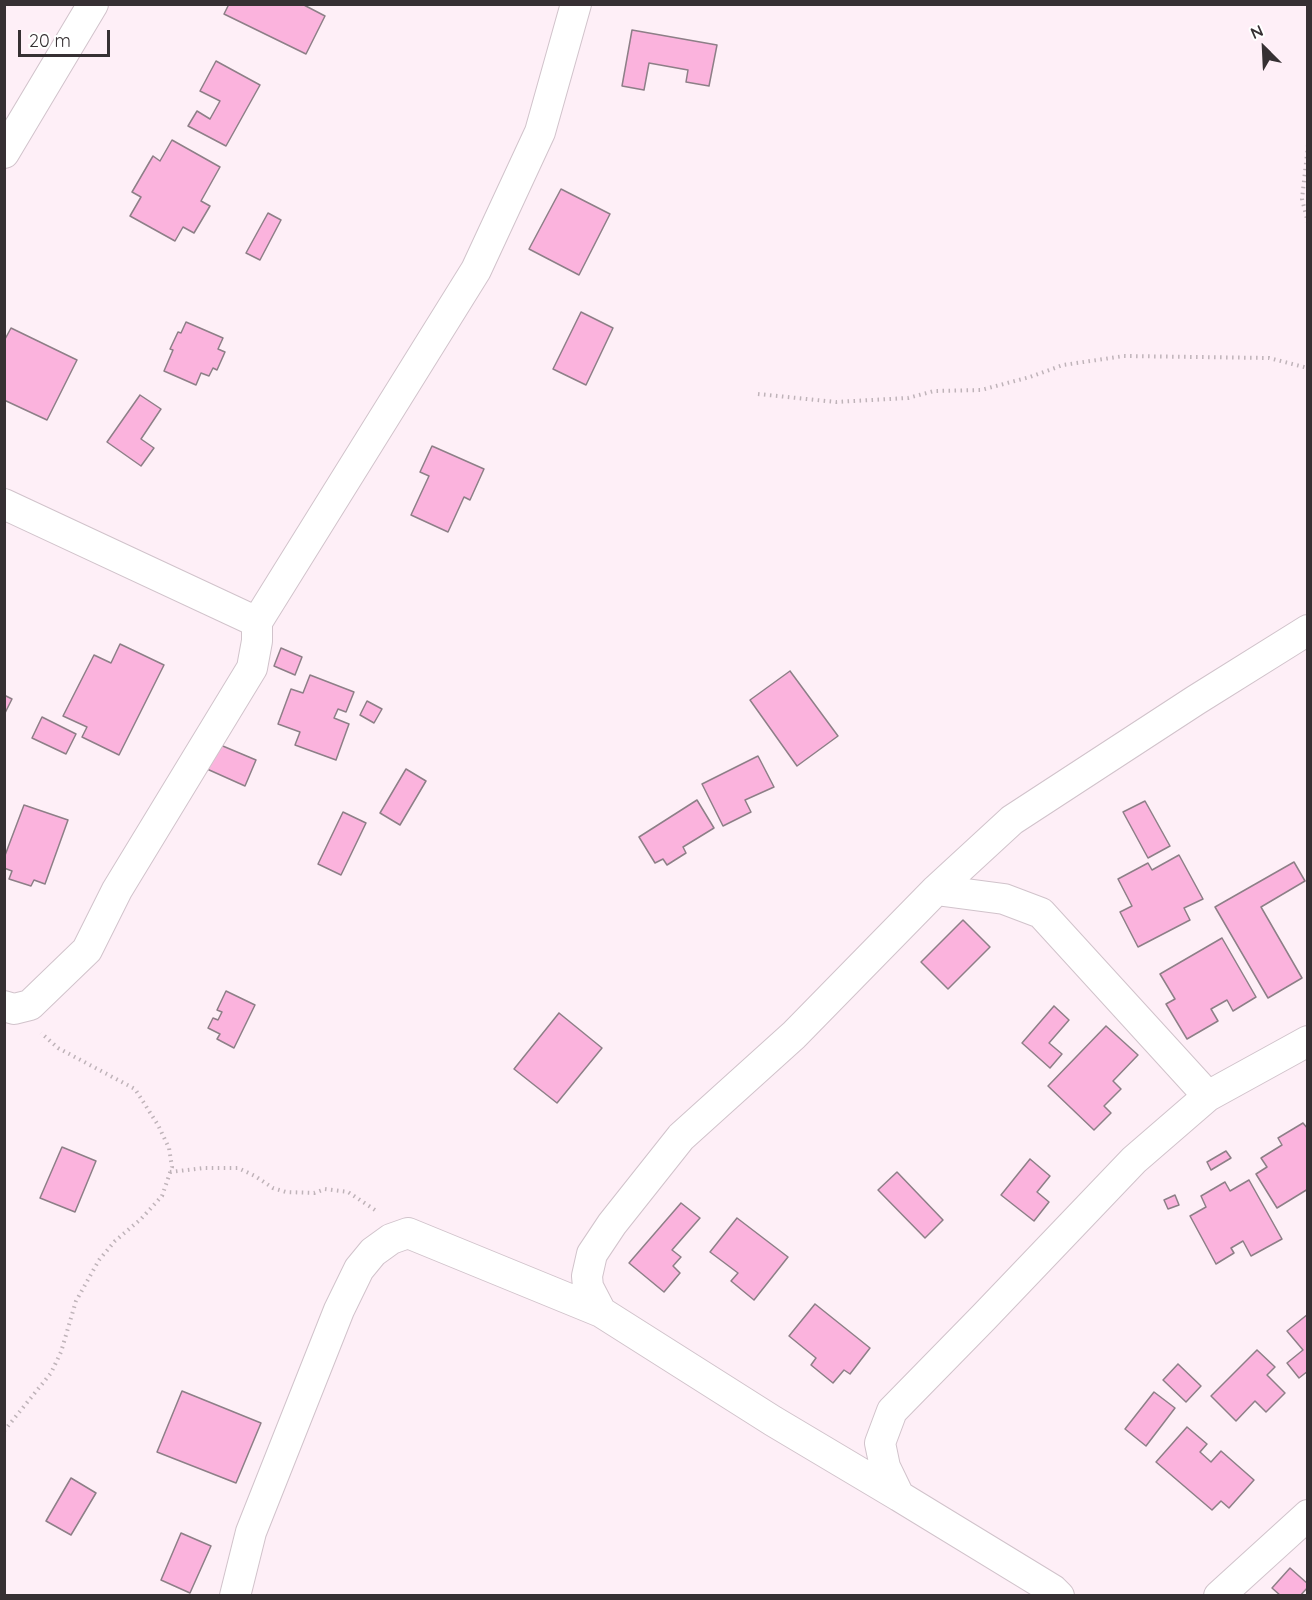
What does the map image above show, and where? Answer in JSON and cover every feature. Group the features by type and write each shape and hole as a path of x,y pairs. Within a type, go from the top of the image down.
{"street":[{"path":"4,153 93,4"},
{"path":"9,1007 30,1005 87,950 129,870 252,668 258,622 476,270 540,132 576,4"},
{"path":"4,504 258,622"},
{"path":"601,1312 588,1287 587,1276 592,1254 619,1215 681,1137 794,1035 936,890 1012,820 1308,630"},
{"path":"936,890 1004,899 1041,913 1209,1096"},
{"path":"899,1496 885,1467 880,1443 892,1410 1134,1160 1209,1096 1308,1041"},
{"path":"235,1596 251,1532 339,1310 359,1269 373,1252 391,1239 408,1233 601,1312 773,1421 1053,1590 1059,1596"},
{"path":"1219,1596 1308,1515"}],"path":[{"path":"1308,145 1302,199 1308,224"},
{"path":"758,394 836,402 908,398 934,391 981,390 1030,377 1063,365 1124,356 1269,358 1308,368"},
{"path":"4,1431 51,1373 61,1352 76,1301 99,1260 115,1241 141,1219 162,1196 171,1167 169,1148 158,1125 135,1089 58,1048 9,1007"},
{"path":"170,1172 238,1168 273,1188 286,1192 314,1193 325,1189 348,1192 408,1233"}],"building":[{"path":"229,4 302,4 325,16 306,54 224,14"},
{"path":"632,30 717,45 709,86 686,82 688,70 649,63 644,90 622,86"},
{"path":"216,61 260,85 226,146 188,126 197,111 210,119 220,101 200,91"},
{"path":"172,140 220,167 201,201 210,206 194,233 183,227 175,241 130,216 141,197 132,192 153,156 160,161"},
{"path":"561,189 610,214 579,275 529,249"},
{"path":"268,213 281,220 260,260 246,253"},
{"path":"581,312 613,328 586,385 553,369"},
{"path":"186,322 223,338 218,349 225,352 217,370 213,368 209,376 201,373 196,385 164,371 173,350 170,349"},
{"path":"11,328 77,360 47,420 4,400 4,341"},
{"path":"140,395 161,409 141,439 154,448 141,466 107,442"},
{"path":"432,446 484,469 470,500 464,497 448,532 411,515 429,476 420,472"},
{"path":"120,644 164,665 119,755 82,737 87,727 63,716 94,655 111,663"},
{"path":"281,648 302,657 295,675 274,666"},
{"path":"790,671 838,736 797,766 750,700"},
{"path":"310,675 354,692 346,712 338,709 334,718 349,724 336,760 295,745 300,732 278,724 291,689 303,693"},
{"path":"4,695 12,699 4,715"},
{"path":"367,701 382,709 374,723 360,715"},
{"path":"42,717 76,734 66,754 32,738"},
{"path":"218,744 256,760 245,786 207,769"},
{"path":"758,756 774,787 745,800 751,812 723,826 702,784"},
{"path":"406,769 426,781 400,825 380,813"},
{"path":"697,800 714,828 683,847 686,853 667,865 663,859 655,863 639,837"},
{"path":"1145,801 1170,846 1148,858 1123,812"},
{"path":"24,805 68,820 45,884 34,880 31,886 9,879 12,871 4,868 4,858"},
{"path":"343,812 366,823 341,875 318,864"},
{"path":"1179,855 1203,899 1184,908 1190,920 1138,947 1120,912 1132,906 1118,879 1148,863 1152,870"},
{"path":"1294,862 1305,881 1261,907 1302,978 1268,998 1215,907"},
{"path":"963,920 990,947 948,989 921,962"},
{"path":"1222,938 1256,997 1233,1011 1227,1000 1211,1009 1218,1021 1187,1039 1166,1004 1175,999 1160,974"},
{"path":"226,991 255,1005 234,1048 217,1039 220,1034 208,1028 213,1018 218,1020 222,1012 217,1010"},
{"path":"1054,1006 1069,1020 1049,1043 1062,1054 1050,1068 1022,1043"},
{"path":"559,1013 602,1048 557,1103 514,1069"},
{"path":"1106,1026 1138,1055 1113,1081 1121,1089 1104,1106 1111,1113 1094,1130 1048,1086"},
{"path":"1303,1123 1308,1129 1308,1189 1277,1208 1256,1174 1267,1167 1261,1158 1282,1145 1278,1138"},
{"path":"62,1147 96,1161 75,1212 40,1198"},
{"path":"1226,1151 1231,1158 1211,1170 1207,1162"},
{"path":"1030,1159 1050,1176 1037,1192 1049,1202 1034,1221 1001,1195"},
{"path":"897,1172 943,1220 925,1238 878,1190"},
{"path":"1249,1180 1282,1239 1251,1256 1243,1241 1231,1248 1234,1253 1216,1264 1190,1216 1206,1207 1201,1196 1225,1182 1230,1191"},
{"path":"1175,1195 1179,1205 1168,1209 1164,1200"},
{"path":"681,1203 700,1218 672,1250 681,1257 673,1266 680,1273 664,1292 629,1263"},
{"path":"737,1218 788,1257 754,1300 731,1281 738,1273 710,1252"},
{"path":"815,1304 870,1348 850,1374 844,1370 833,1383 811,1365 816,1358 789,1336"},
{"path":"1308,1314 1308,1371 1299,1378 1287,1363 1303,1350 1287,1331"},
{"path":"1257,1350 1275,1367 1267,1375 1285,1393 1266,1412 1255,1401 1236,1421 1211,1396"},
{"path":"1178,1364 1201,1386 1186,1402 1163,1380"},
{"path":"182,1391 261,1423 236,1483 157,1452"},
{"path":"1154,1392 1175,1408 1146,1446 1125,1429"},
{"path":"1187,1427 1207,1444 1200,1452 1211,1462 1221,1451 1254,1480 1229,1508 1221,1501 1212,1510 1156,1462"},
{"path":"71,1478 96,1493 71,1535 46,1521"},
{"path":"181,1533 211,1546 190,1593 161,1580"},
{"path":"1290,1568 1308,1584 1300,1596 1281,1596 1272,1588"}]}
